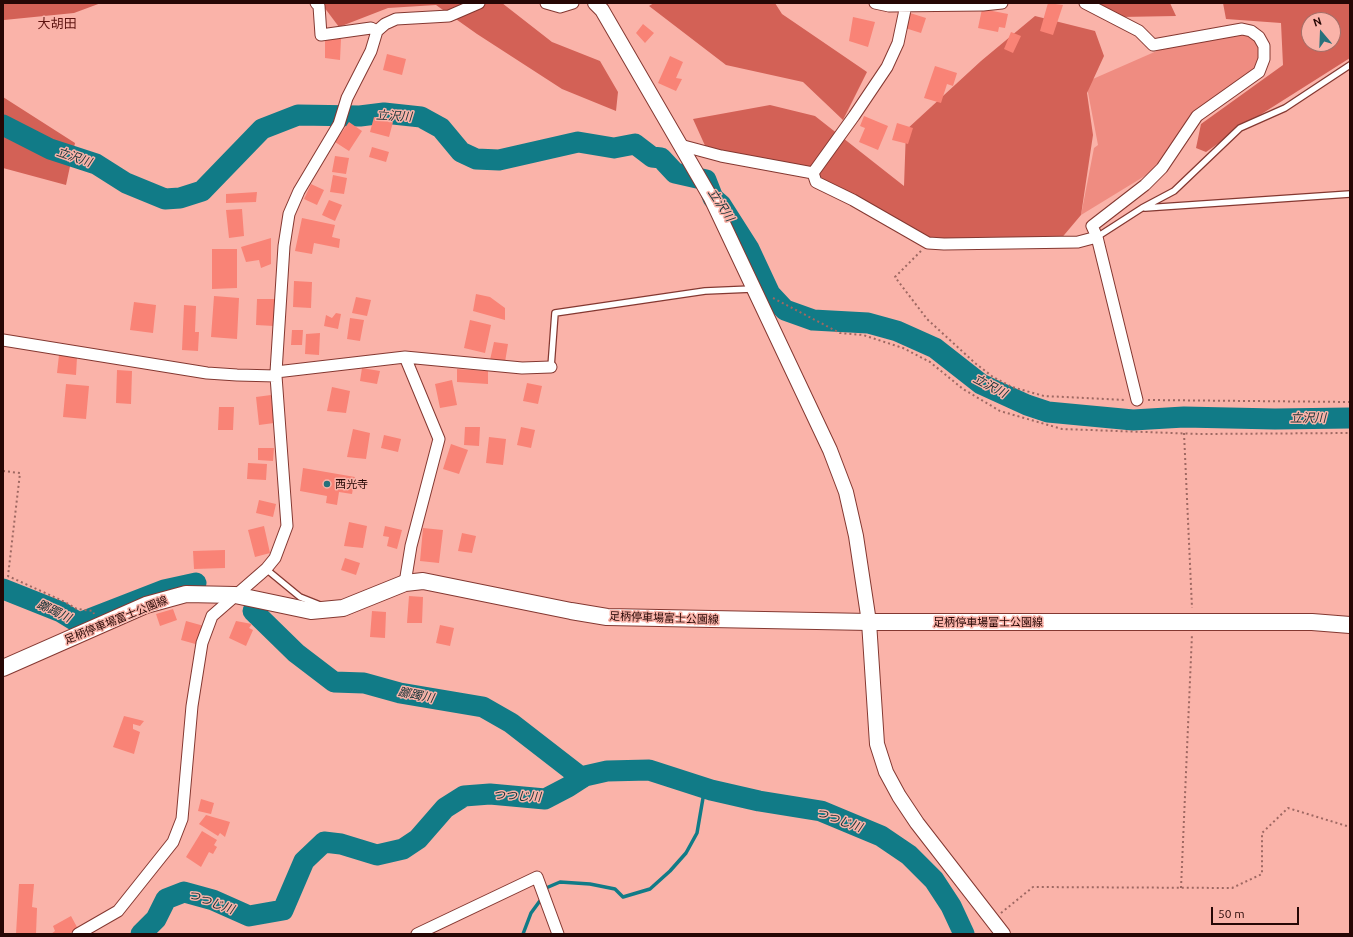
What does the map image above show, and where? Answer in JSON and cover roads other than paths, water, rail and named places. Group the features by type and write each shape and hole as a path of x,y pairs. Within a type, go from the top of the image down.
{"main road":[{"name":"足柄停車場富士公園線","path":"3,668 146,605 186,594 235,595 312,611 328,608 343,608 405,583 423,581 607,617 869,622 1312,622 1350,625"}],"street":[{"path":"316,3 319,6 321,35 371,28 377,31"},
{"path":"78,934 118,911 173,842 182,819 192,706 202,643 212,616 266,569 275,558 287,526 276,374 284,246 289,214 299,191 338,124 347,98 372,51 377,31 385,24 396,19 449,16 479,3"},
{"path":"546,3 560,7 573,3"},
{"path":"875,3 889,6 983,5 1002,3"},
{"path":"1086,3 1139,31 1153,45 1242,29 1251,31 1259,37 1264,46 1264,59 1259,72 1197,116 1162,168 1145,185 1092,226 1097,237 1137,400"},
{"path":"602,5 711,198 830,450 846,492 856,536 869,622 877,744 886,772 899,796 917,822 1003,934"},
{"path":"813,173 887,67 898,43 906,5"},
{"path":"680,145 721,156 813,173"},
{"path":"813,173 816,182 854,200 928,243 1078,242 1097,237"},
{"path":"3,340 207,373 276,374 405,357 522,368 551,367"},
{"path":"405,357 439,439 411,546 405,583"},
{"path":"417,934 537,877 558,934"}],"lane":[{"path":"1097,237 1142,208 1174,191 1240,128 1285,108 1350,65"},
{"path":"1142,208 1350,194"},
{"path":"551,367 555,313 705,291 754,289"},
{"path":"266,569 300,597 328,608"}],"waterway":[{"name":"立沢川","path":"3,125 50,149 96,164 126,183 165,199 180,198 202,191 262,129 298,115 360,116 384,113 421,117 441,128 461,152 476,159 499,160 578,142 614,148 635,144 652,157 661,158 675,173 706,180 713,198 721,205 749,249 770,294 785,310 813,320 868,323 897,331 935,348 981,384 1027,405 1048,412 1133,420 1184,417 1275,419 1350,418"},
{"name":"躑躅川","path":"3,589 61,612 79,623 164,590 196,583"},
{"name":"躑躅川","path":"253,611 296,653 334,682 364,683 400,693 483,707 511,723 582,778"},
{"name":"つつじ川","path":"141,934 156,919 166,899 184,892 213,900 249,916 283,910 304,861 324,842 341,844 377,855 403,849 418,839 445,808 464,796 490,794 545,799 585,776 607,771 649,770 711,790 759,801 821,811 881,836 909,855 934,880 951,906 964,934"},
{"path":"545,891 546,888 560,882 590,884 615,889 623,897 650,889 670,871 686,853 697,833 703,798 711,790"},
{"path":"523,934 531,913 542,898"}],"place":[{"name":"西光寺","path":"327,484"}],"district":[{"name":"大胡田","path":"57,24"}]}
